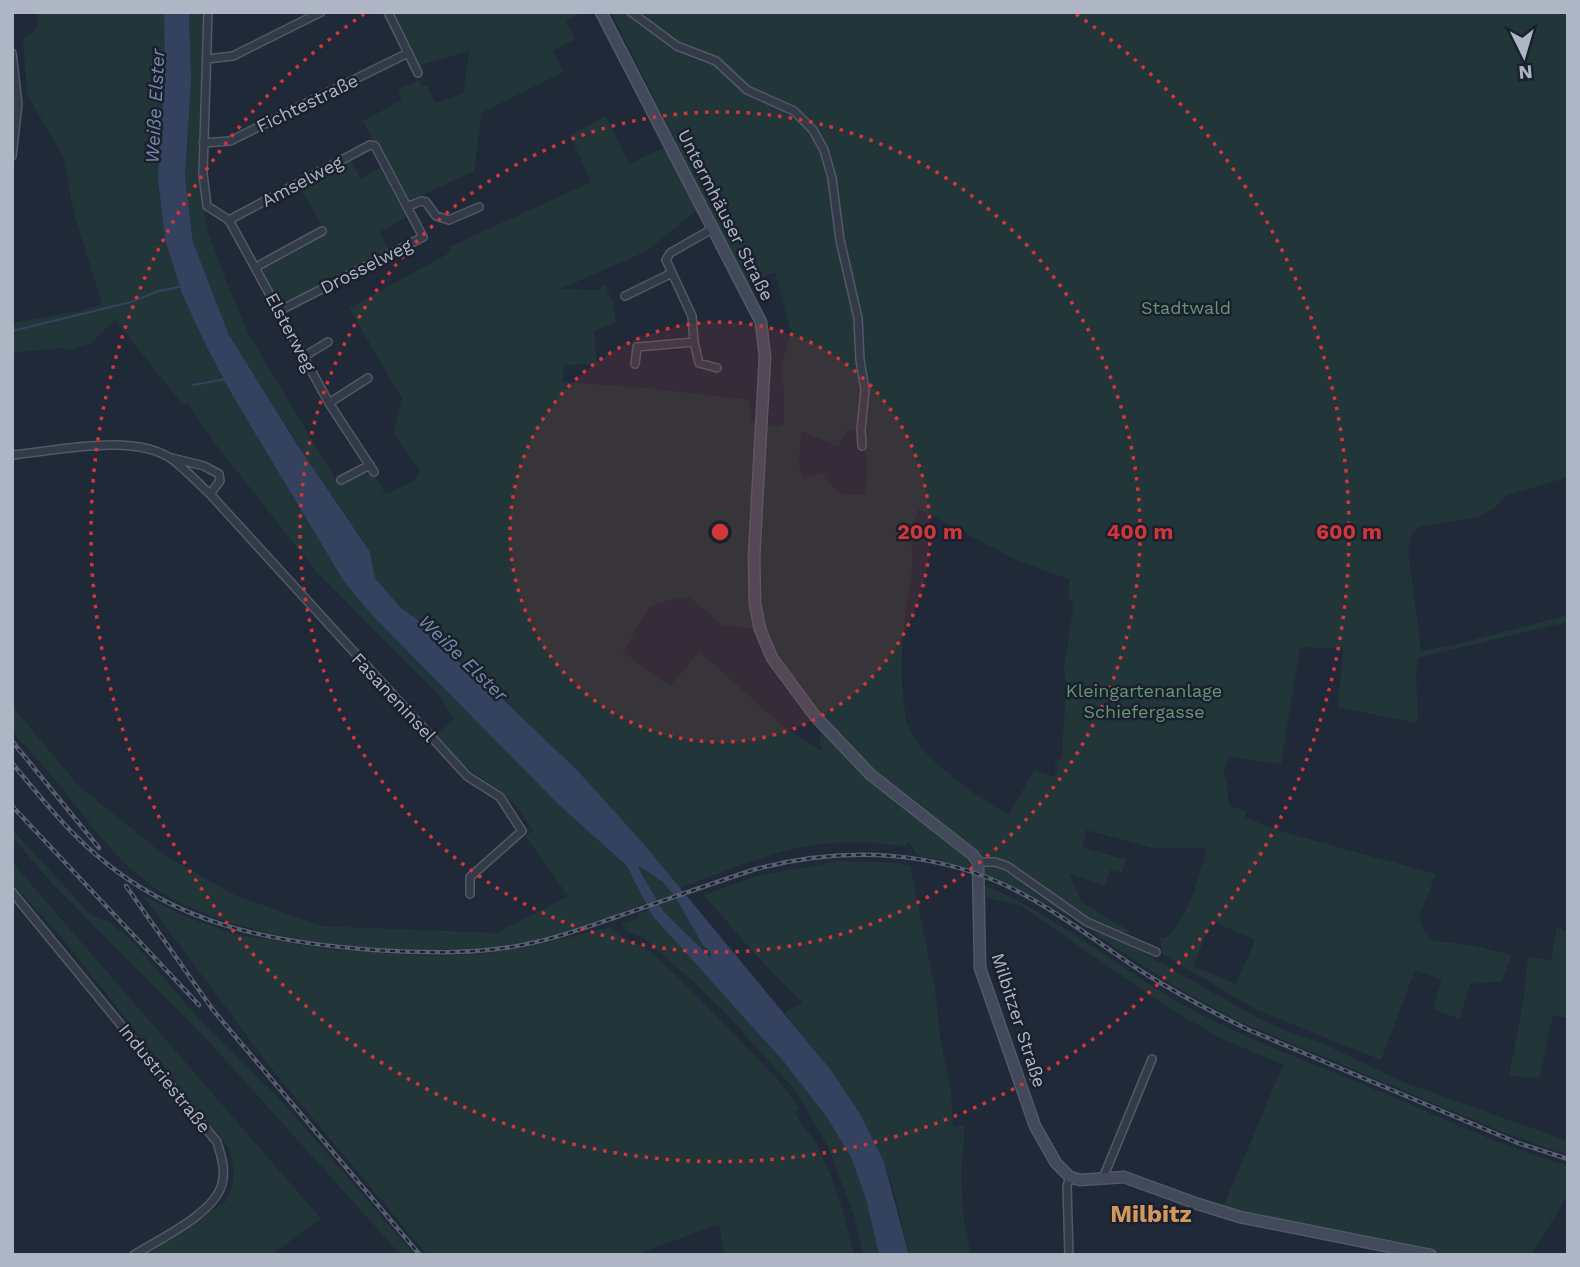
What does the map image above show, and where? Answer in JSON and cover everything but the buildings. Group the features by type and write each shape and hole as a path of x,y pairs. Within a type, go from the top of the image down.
{"main road":[{"name":"Untermhäuser Straße","path":"601,12 761,322 765,357 754,557 755,604 760,629 769,651 815,716 871,775 973,855 978,862"},
{"name":"Milbitzer Straße","path":"978,862 980,968 1035,1126 1056,1163 1070,1177"},
{"path":"1070,1177 1080,1180 1124,1177 1138,1180 1198,1204 1284,1227 1431,1255"}],"street":[{"path":"204,143 208,12"},
{"path":"207,59 233,56 321,12"},
{"path":"388,12 418,73"},
{"path":"631,12 677,46 716,61 747,90 794,111 813,130 824,150 832,178 840,240 858,318 865,390 860,430 862,446"},
{"path":"12,53 18,96 12,156"},
{"name":"Fichtestraße","path":"204,143 230,141 408,53"},
{"name":"Elsterweg","path":"204,143 203,174 207,206 229,220 329,403 372,469 341,480"},
{"name":"Amselweg","path":"229,220 370,145 375,146"},
{"name":"Drosselweg","path":"279,311 423,237 375,146"},
{"path":"407,207 421,201 426,202 436,216 450,220 479,207"},
{"path":"712,229 670,253 666,260 692,316 699,363 717,368"},
{"path":"256,267 322,231"},
{"path":"625,296 672,273"},
{"path":"303,357 328,342"},
{"path":"635,364 635,346 694,342"},
{"path":"329,403 368,378"},
{"name":"Fasaneninsel","path":"12,455 98,444 139,447 204,466 219,474 220,481 210,494"},
{"name":"Fasaneninsel","path":"172,458 210,494 467,776 500,796 522,831 470,877 470,894"},
{"path":"978,862 995,862 1007,866 1087,922 1156,952"},
{"name":"Industriestraße","path":"12,892 216,1142 223,1164 222,1185 211,1203 190,1220 134,1255"},
{"path":"1102,1178 1153,1059"},
{"path":"1070,1177 1067,1186 1070,1255"}],"green space":[{"path":"38,12 164,12 165,74 158,178 165,240 183,296 207,349 343,580 626,865 645,903 597,922 547,937 473,949 378,948 327,943 230,922 187,906 140,877 108,844 16,735 12,727 12,706 79,786 164,855 237,896 321,926 497,933 568,896 526,837 533,830 515,805 497,788 462,765 436,736 454,719 438,694 315,570 217,446 187,403 183,405 115,320 91,343 72,350 60,348 12,353 12,323 102,304 74,213 63,157 27,94 23,39 37,28"},
{"path":"189,12 204,12 199,183 207,229 230,291 249,335 339,485 371,472 386,494 415,480 420,470 394,434 402,399 349,308 451,252 449,247 591,182 570,135 606,116 629,164 676,142 611,12 1568,12 1568,477 1505,496 1496,507 1479,517 1421,526 1412,532 1408,551 1421,651 1568,615 1568,622 1421,657 1418,659 1416,671 1416,723 1338,707 1343,649 1300,647 1281,764 1230,757 1224,774 1229,803 1246,812 1245,818 1287,833 1436,874 1419,917 1424,932 1434,941 1472,945 1511,955 1502,982 1470,983 1460,1019 1433,1009 1442,979 1415,970 1381,1060 1255,1009 1162,954 1160,937 1166,938 1182,918 1207,848 1152,848 1086,830 1082,847 1126,860 1122,873 1110,870 1105,886 1069,873 1081,902 1131,932 1109,929 1075,910 1066,914 994,878 917,855 909,842 905,847 848,842 792,849 680,888 577,770 495,692 430,637 418,620 401,608 375,578 370,552 296,443 229,335 193,242 185,176 191,80","holes":["707,202 746,284 775,272 791,333 783,360 784,424 777,427 751,422 749,400 648,388 563,382 564,365 597,364 594,331 616,322 613,303 605,285 598,290 560,289 645,252","848,430 863,434 867,462 866,495 840,494 821,473 804,478 799,466 801,431 838,447","919,509 1021,562 1070,580 1068,600 1074,602 1064,668 1066,685 1062,758 1057,760 1054,777 1034,770 1009,815 966,787 936,763 914,737 907,724 902,655 915,519","689,597 722,625 753,629 768,637 777,658 825,723 819,741 823,752 783,726 699,651 670,686 623,652 650,606","1212,921 1255,940 1236,984 1193,966"]},
{"path":"391,12 583,12 566,21 575,39 553,51 564,72 482,113 474,171 407,202 363,121 402,100 398,90 419,80 422,87 427,85 435,103 463,94 469,51 418,66"},
{"path":"350,160 361,179 382,167 407,217 380,232 389,250 285,304 276,300 259,268 325,232 300,187"},
{"path":"12,829 91,915 110,922 134,943 199,1019 278,1097 415,1255 401,1255 214,1047 50,881 12,837"},
{"path":"839,861 910,865 935,990 941,1043 951,1091 953,1128 965,1125 961,1175 963,1213 971,1255 909,1255 892,1184 873,1140 839,1083 784,1012 803,1003 752,951 704,895 756,876"},
{"path":"12,862 321,1219 275,1252 276,1255 145,1255 226,1201 233,1185 234,1171 229,1148 57,932 12,883"},
{"path":"638,866 656,876 671,892 710,952 711,958 663,911"},
{"path":"984,885 1063,927 1163,993 1236,1031 1496,1141 1568,1165 1568,1195 1531,1255 1449,1255 1360,1234 1349,1235 1254,1216 1223,1207 1283,1065 1220,1038 1167,1007 1021,906 985,897"},
{"path":"142,895 186,917 239,935 335,950 431,956 483,954 528,947 611,927 624,938 651,952 780,1082 800,1110 795,1112 797,1117 825,1162 854,1255 724,1255 719,1224 635,1255 427,1255 271,1068"},
{"path":"649,910 784,1062 826,1116 851,1157 866,1198 879,1255 863,1255 854,1216 829,1149 798,1094 728,1015 697,985 644,938 628,932 621,924 639,918 638,914"},
{"path":"1557,927 1568,933 1568,1018 1553,1016 1539,1079 1509,1075 1522,1009 1528,957 1551,960"},
{"path":"1093,933 1104,934 1129,945 1284,1030 1324,1044 1403,1082 1568,1141 1568,1155 1502,1132 1236,1020 1176,987"}],"water":[{"path":"164,12 189,12 191,80 185,176 193,242 229,335 296,443 370,552 375,578 401,608 418,620 430,637 495,692 577,770 642,842 830,1069 860,1114 884,1162 909,1255 879,1255 866,1199 851,1157 826,1116 784,1062 652,915 626,865 559,805 372,615 343,580 233,396 183,296 165,240 158,178 165,74","holes":["638,867 663,882 676,898 703,945 710,952 711,958 663,911"]}],"waterway":[{"path":"12,331 180,287"},
{"path":"193,385 226,379"}],"railway":[{"path":"12,741 99,848"},
{"path":"12,763 83,843 125,877 157,897 190,913 260,935 334,946 435,952 516,946 576,931 756,869 823,857 891,856 957,867 1021,893 1067,920 1154,979 1249,1030 1518,1143 1568,1159"},
{"path":"12,806 199,1005"},
{"path":"126,886 213,1010 420,1255"}],"district":[{"name":"Milbitz","path":"1151,1214"}],"water label":[{"name":"Weiße Elster","path":"155,106"},
{"name":"Weiße Elster","path":"463,658"}],"park label":[{"name":"Stadtwald","path":"1186,307"},
{"name":"Kleingartenanlage Schiefergasse","path":"1144,700"}]}
